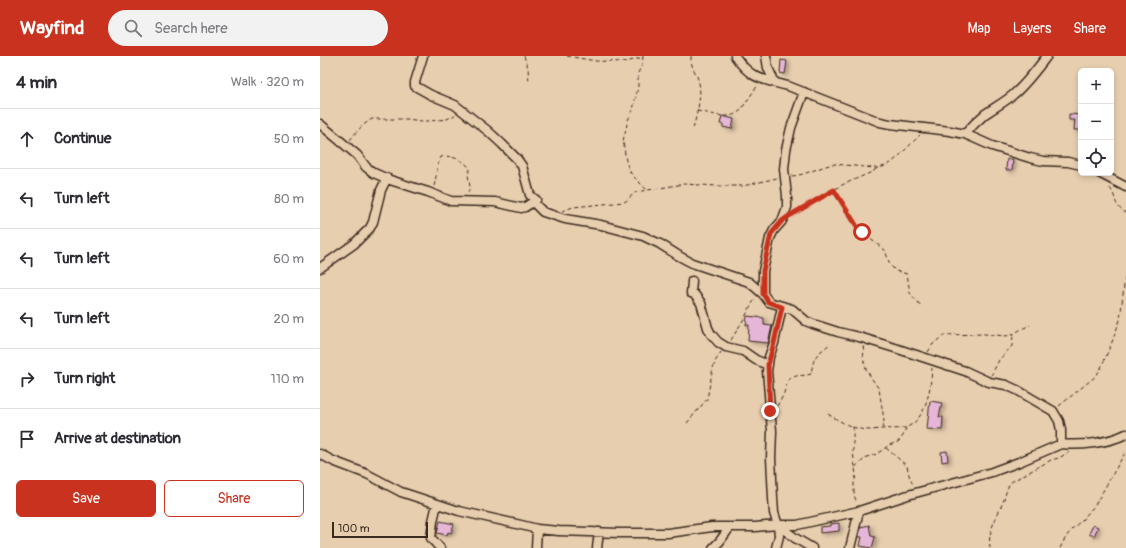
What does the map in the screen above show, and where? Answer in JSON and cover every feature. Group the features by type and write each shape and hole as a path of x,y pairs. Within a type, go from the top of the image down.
{"street":[{"path":"423,56 415,86 431,96 455,106 462,111 488,131 517,159 522,166 530,195 536,200 535,204 543,212 570,220 601,225 643,236 692,263 749,282 763,294 768,302 792,309 806,321 813,324 838,332 859,336 965,372 989,382 1006,385 1053,411 1059,421 1061,430 1061,444"},
{"path":"735,56 745,69 762,80 769,82 774,81 842,108 890,124 965,134 992,146 1030,158 1078,164"},
{"path":"766,56 768,68 774,81"},
{"path":"965,134 974,124 1016,92 1028,80 1047,56"},
{"path":"763,294 763,271 770,238 774,230 782,221 788,203 784,169 786,150 804,92"},
{"path":"320,124 357,155 366,167 374,173 451,202 495,202 525,208 536,200"},
{"path":"1105,176 1126,187"},
{"path":"320,268 354,244 370,228 373,222 381,190 387,178"},
{"path":"692,281 691,292 701,303 708,328 718,342 726,347 739,349 756,360 768,365"},
{"path":"776,548 779,536 778,525 774,513 773,498 771,458 772,430 768,365 782,307"},
{"path":"320,454 333,461 367,474 401,492 459,511 537,529 668,533 712,527 755,528 778,525 797,525 859,511 922,491 992,472 1030,458 1061,444 1077,445 1118,438 1126,434"},
{"path":"437,504 432,521 431,538 440,548"},
{"path":"850,548 859,511"},
{"path":"778,525 810,547"},
{"path":"712,548 720,541 730,527"},
{"path":"536,548 537,529"},
{"path":"597,548 599,532"}],"path":[{"path":"524,56 528,68 529,83"},
{"path":"567,56 596,61 623,62 644,56 638,74 638,87 633,110 628,120 623,141 629,170 647,191"},
{"path":"691,56 692,66 699,83 697,111 693,130"},
{"path":"697,111 727,116 737,114 762,80"},
{"path":"347,147 348,142 353,136 372,119 439,121 447,119 462,111"},
{"path":"782,221 848,182 891,163 920,134 928,129"},
{"path":"433,194 440,157 445,156 460,160 470,167 468,178 470,187 467,195 470,202"},
{"path":"552,215 573,207 624,202 636,192 684,184 744,186 785,176 802,174 835,164 878,168"},
{"path":"1108,185 1112,190 1118,207 1126,213"},
{"path":"834,190 858,228 885,250 890,265 896,270 907,274 910,293 922,307"},
{"path":"1053,411 1096,376 1101,368 1120,320 1126,269"},
{"path":"687,423 707,399 714,363 726,347 753,302 763,294"},
{"path":"855,467 868,457 877,454 900,439 907,427 918,419 924,410 930,389 929,350 933,344 944,335 985,334 1005,336 1013,335 1030,325"},
{"path":"989,382 999,360 1012,346 1013,335"},
{"path":"859,336 860,343 864,348 863,358 866,369 879,389 884,420 883,428"},
{"path":"770,411 780,402 788,380 798,375 811,374 813,362 816,356 830,344"},
{"path":"828,414 853,427 871,430 907,427"},
{"path":"853,427 856,476 854,483 854,495 859,511"},
{"path":"990,548 991,531 1008,485 1051,460 1066,455 1077,445"},
{"path":"886,448 907,466 910,479 914,486 922,491"},
{"path":"1060,548 1072,528 1082,520 1095,505 1126,451"}],"building":[{"path":"781,60 787,61 785,74 780,73"},
{"path":"1069,114 1078,115 1078,130 1074,130 1075,120 1069,120"},
{"path":"722,116 734,119 732,129 723,127 723,124 720,124"},
{"path":"1007,159 1013,159 1012,170 1006,170"},
{"path":"747,316 764,318 764,325 772,326 768,343 748,341 749,325 746,325"},
{"path":"930,401 942,403 939,417 943,417 942,430 927,429"},
{"path":"947,451 948,461 942,462 941,452"},
{"path":"440,521 454,524 451,533 448,532 447,535 437,533"},
{"path":"839,523 839,531 820,533 820,527"},
{"path":"869,525 871,536 875,537 872,548 860,546 862,537 859,537 859,535 861,527"},
{"path":"1093,525 1098,527 1094,536 1089,534"}],"route":[{"path":"770,411 768,365 782,307 768,302 763,294 763,271 771,234 782,221 789,216 814,203 834,190 862,232"}]}
